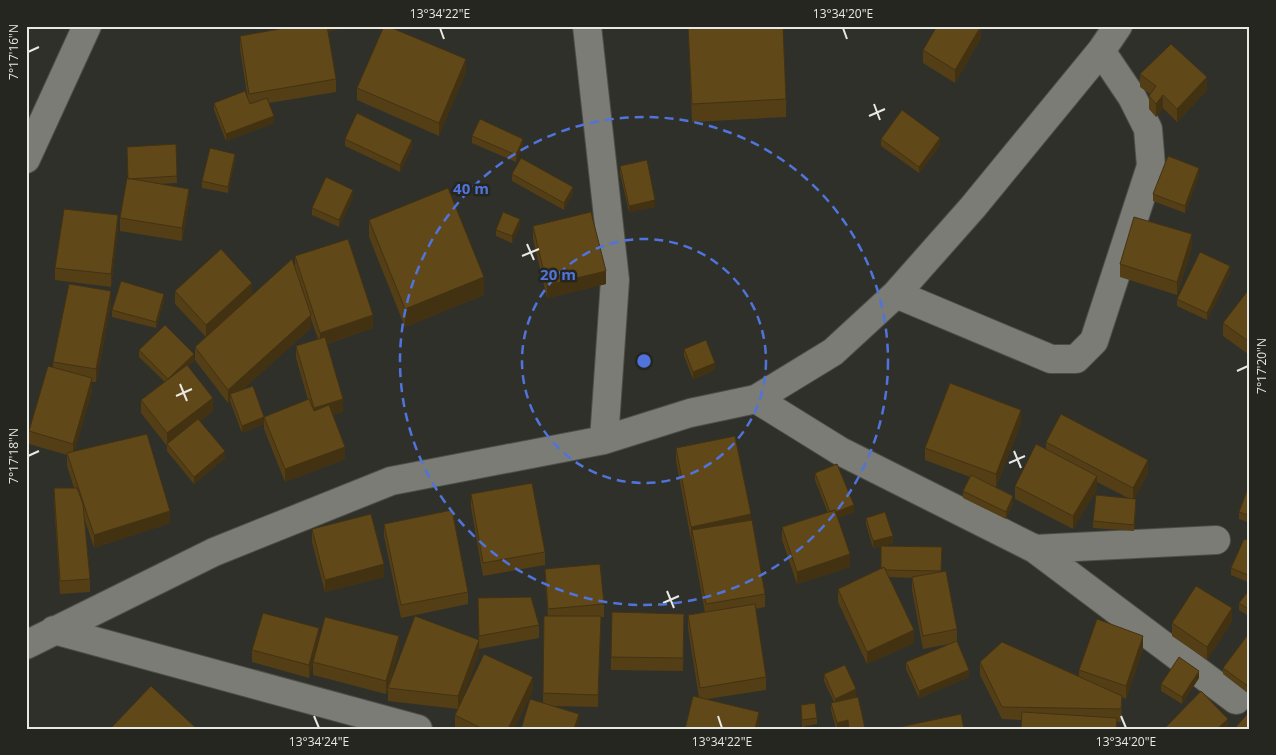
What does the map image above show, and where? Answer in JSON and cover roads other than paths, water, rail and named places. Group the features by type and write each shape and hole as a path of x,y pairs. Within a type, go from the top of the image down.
{"street":[{"path":"26,159 87,26"},
{"path":"587,26 615,280 604,440"},
{"path":"26,645 214,552 391,481 604,440 690,413 756,399 833,352 896,294 973,207 1101,50 1118,26"},
{"path":"896,294 1052,358 1076,359 1094,341 1151,166 1148,129 1132,97 1101,50"},
{"path":"756,399 840,451 1035,548 1236,700"},
{"path":"1035,548 1216,540"},
{"path":"54,630 418,729"}]}
